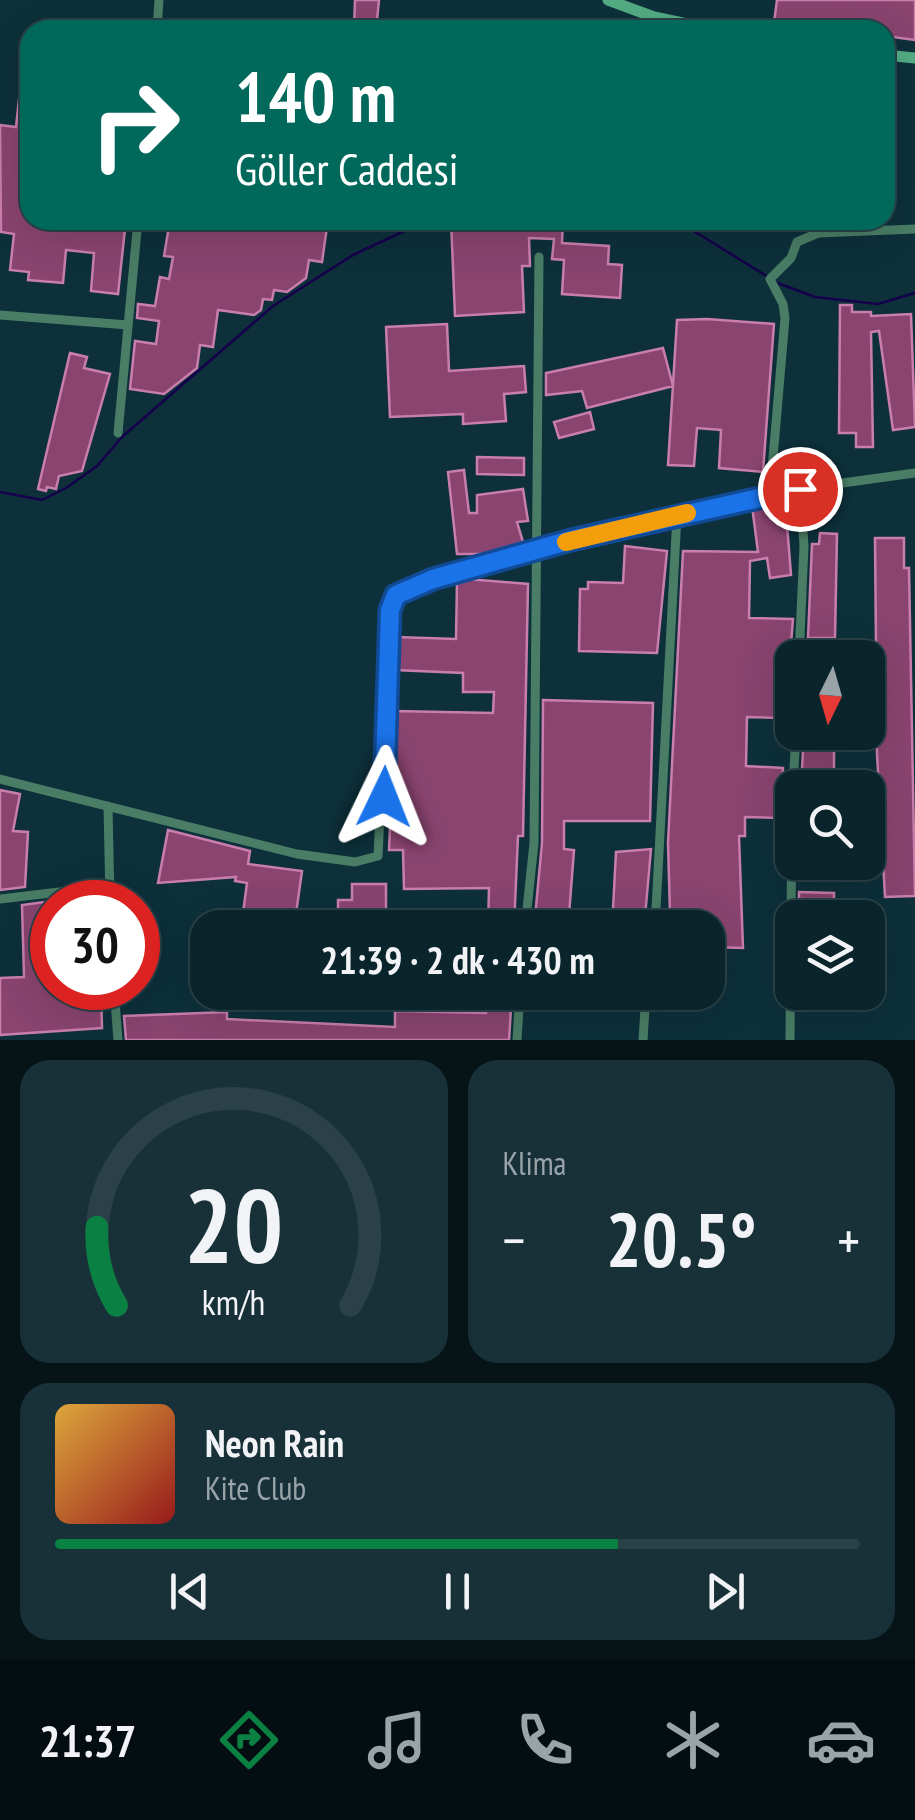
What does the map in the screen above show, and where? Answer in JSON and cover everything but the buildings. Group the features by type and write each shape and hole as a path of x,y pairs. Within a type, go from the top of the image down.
{"street":[{"path":"608,0 668,20"},
{"path":"118,433 137,230"},
{"path":"770,493 785,318 772,276 791,258 798,242 818,233 891,230"},
{"path":"528,910 534,843 538,257"},
{"path":"0,315 128,325"},
{"path":"0,779 338,862 378,856 383,834 390,610 396,595 433,579 536,550 770,493 915,473"},
{"path":"800,489 804,546 800,640"},
{"path":"657,910 677,515"},
{"path":"108,806 110,880"},
{"path":"790,1040 791,880"},
{"path":"0,898 30,895"},
{"path":"116,1010 118,1040"},
{"path":"518,1040 519,1010"},
{"path":"643,1040 645,1010"}],"waterway":[{"path":"0,492 42,500 66,488 97,466 122,437 273,306 353,255 407,230"},
{"path":"692,230 768,277"},
{"path":"775,282 815,297 878,304 915,293"}],"slow traffic":[{"path":"566,542 687,513"}],"route":[{"path":"384,797 390,610 396,595 433,579 571,540 800,489"}]}
